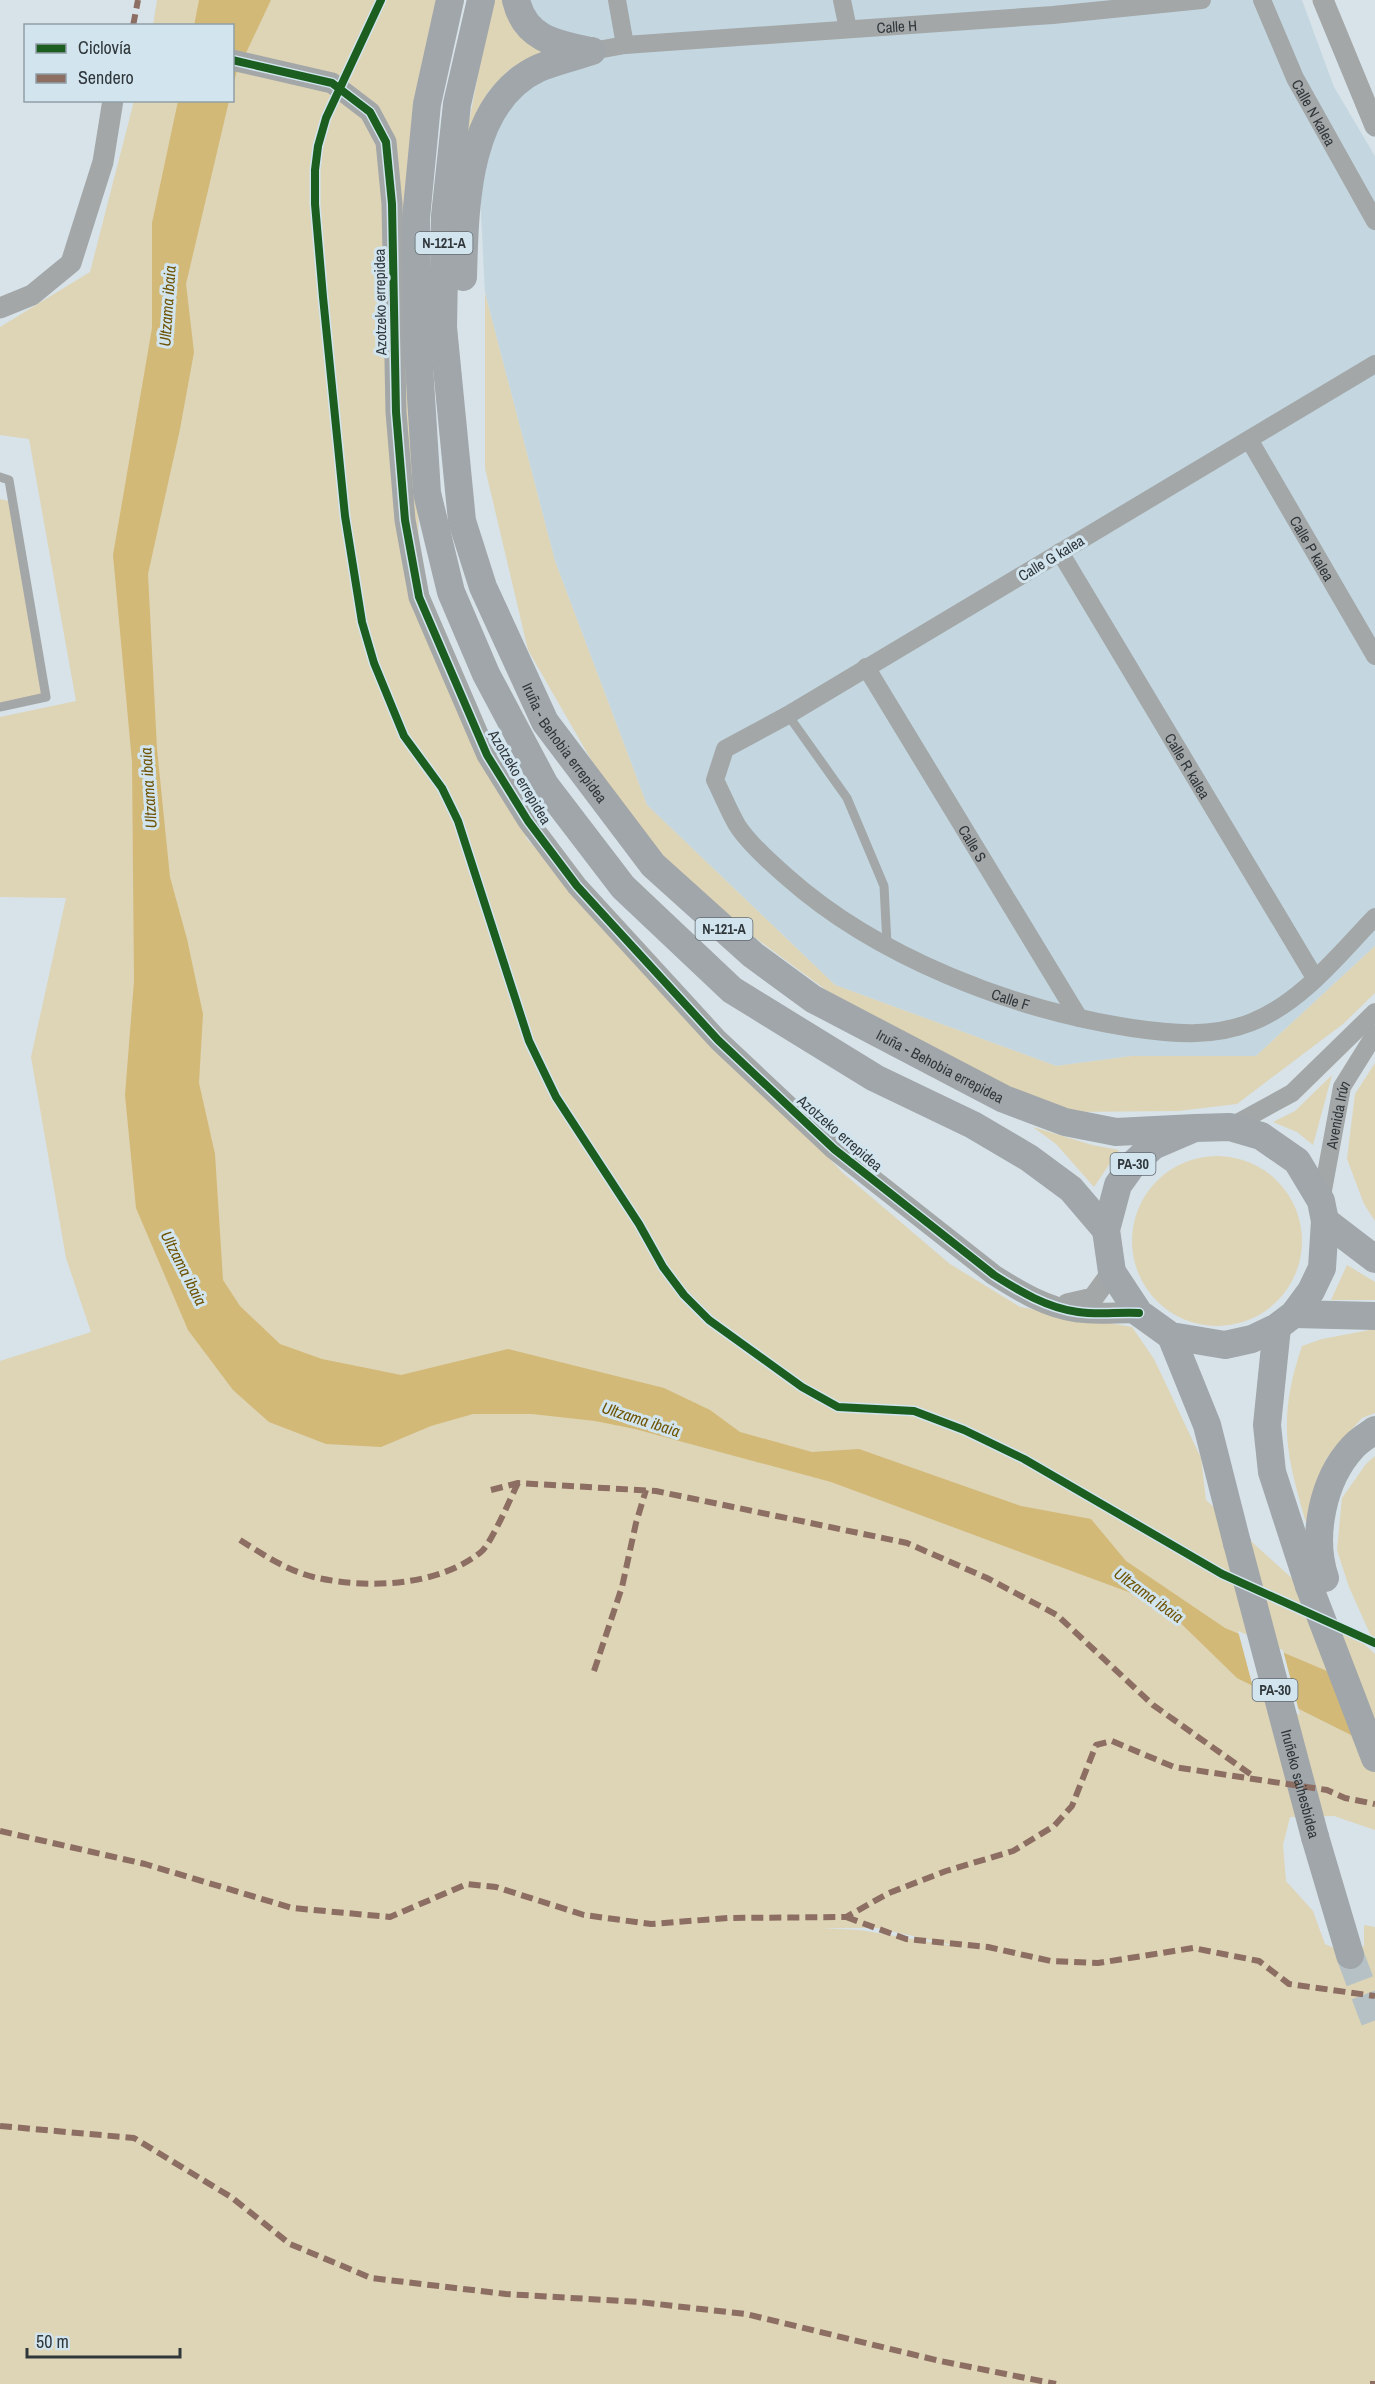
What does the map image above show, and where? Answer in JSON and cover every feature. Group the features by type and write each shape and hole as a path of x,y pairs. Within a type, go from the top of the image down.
{"highway":[{"name":"N-121-A","path":"450,0 427,104 416,218 417,333 427,493 451,592 486,674 545,785 623,887 732,990 876,1078 973,1125 1029,1158 1071,1189 1106,1230"},
{"name":"Iruña - Behobia errepidea","path":"482,0 458,104 445,216 443,327 462,521 483,587 545,722 653,865 753,955 813,999 1004,1099 1065,1122 1116,1132 1195,1128"},
{"path":"516,0 529,27 550,43 592,51"},
{"path":"459,489 465,235 472,171 484,123 507,92 538,69 592,51"},
{"name":"PA-30","path":"1375,1259 1323,1211 1297,1161 1261,1136 1230,1127 1195,1128 1153,1146 1133,1164 1118,1185 1106,1230 1112,1272 1138,1313 1171,1336 1225,1345 1252,1339 1285,1321 1375,1316"},
{"path":"1323,1211 1322,1268 1311,1291 1285,1321 1267,1425 1272,1472 1375,1716"},
{"name":"Iruñeko saihesbidea","path":"1171,1336 1207,1425 1315,1837 1350,1955"},
{"path":"1375,1430 1353,1446 1329,1485 1323,1505 1317,1582 1375,1758"}],"street":[{"path":"616,0 624,45"},
{"path":"842,0 848,29"},
{"name":"Calle H","path":"592,51 624,45 848,29 1052,8 1202,0"},
{"name":"Calle N kalea","path":"1262,0 1295,78 1375,221"},
{"path":"1323,0 1375,126"},
{"name":"Azotzeko errepidea","path":"234,60 332,83 370,112 386,142 392,204 396,412 405,520 419,597 487,755 516,802 585,895 718,1040 834,1149 994,1275 1020,1292 1055,1307 1079,1312 1138,1313"},
{"path":"0,308 32,295 71,263 103,162 113,102"},
{"name":"Calle G kalea","path":"725,749 788,715 1250,441 1375,364"},
{"name":"Calle P kalea","path":"1250,441 1375,656"},
{"name":"Calle R kalea","path":"1060,552 1315,978"},
{"name":"Calle S","path":"866,667 1079,1018"},
{"name":"Calle F","path":"725,749 715,780 738,826 786,877 833,914 887,944 984,991 1079,1018 1153,1031 1204,1035 1251,1023 1287,1005 1375,917"},
{"name":"Avenida Irún","path":"1230,1127 1292,1093 1368,1030 1375,1008"},
{"name":"Avenida Irún","path":"1323,1211 1342,1088 1375,1012"},
{"path":"1055,1307 1093,1298 1112,1272"}],"lane":[{"path":"0,477 9,480 46,696 0,707"},
{"path":"788,715 847,798 884,886 887,944"}],"shaded area":[{"path":"157,0 450,0 417,333 419,597 528,821 526,838 843,1173 950,1264 1020,1307 1132,1327 1154,1359 1201,1458 1206,1500 1375,1654 1375,1830 1334,1816 1290,1817 1283,1845 1286,1881 1313,1911 1325,1944 1350,1955 1364,1946 1364,1925 1375,1927 1375,2384 0,2384 0,1361 91,1332 66,1258 31,1057 66,898 0,897 0,717 76,701 29,439 0,435 0,327 90,272 134,102 234,102 234,24 153,24","holes":["820,1928 877,1928 966,1948 860,1930"]},
{"path":"495,0 505,0 548,54 511,68 488,92 466,138 487,28"},
{"path":"521,0 1302,0 1334,87 1375,156 1375,946 1256,1056 1132,1056 1056,1066 835,985 647,805 555,561 485,293 480,194"},
{"path":"485,293 555,561 647,805 835,985 1056,1066 1132,1056 1256,1056 1375,946 1375,993 1343,1024 1237,1104 1178,1111 1067,1112 983,1075 826,990 681,883 597,770 528,650 485,468"},
{"path":"0,499 13,502 46,697 0,709"},
{"path":"1375,1063 1375,1221 1364,1204 1347,1159 1355,1094"},
{"path":"1332,1075 1313,1145 1297,1132 1273,1122 1295,1111"},
{"path":"1033,1127 1092,1145 1119,1150 1094,1187 1056,1144"},
{"path":"1217,1156 1249,1163 1277,1181 1295,1209 1302,1241 1295,1273 1277,1301 1249,1319 1217,1326 1185,1319 1157,1301 1139,1273 1132,1241 1139,1209 1157,1181 1185,1163"},
{"path":"1347,1265 1375,1282 1375,1300 1331,1300"},
{"path":"1375,1329 1375,1413 1362,1418 1326,1459 1309,1533 1290,1461 1287,1419 1289,1397 1302,1346 1322,1339"},
{"path":"1375,1456 1375,1639 1371,1636 1349,1587 1337,1550 1342,1498 1366,1464"}],"water":[{"path":"199,0 271,0 234,83 234,24 194,24"},
{"name":"Ultzama ibaia","path":"178,102 229,102 186,284 194,352 180,429 148,574 157,749 170,877 187,939 203,1014 199,1083 215,1154 223,1280 240,1306 280,1344 322,1359 401,1375 508,1349 664,1388 710,1410 740,1432 812,1452 859,1449 1021,1506 1091,1519 1126,1561 1225,1628 1327,1671 1375,1747 1237,1678 1161,1604 831,1482 635,1429 595,1421 532,1414 473,1414 431,1426 381,1447 326,1444 269,1422 233,1390 188,1330 136,1208 125,1095 134,981 132,762 113,555 152,328 152,223"}],"pier":[{"path":"1238,1631 1283,1650 1300,1715 1254,1691"}],"tunnel":[{"path":"1350,1955 1375,2021"}],"marked path":[{"path":"133,24 138,0"},
{"path":"491,1490 518,1483 656,1491 907,1543 987,1578 1057,1615 1153,1705 1253,1776"},
{"path":"240,1540 287,1567 318,1578 381,1584 424,1578 445,1572 481,1552 495,1530 518,1483"},
{"path":"594,1671 622,1587 646,1490"},
{"path":"0,1831 145,1864 292,1908 390,1917 467,1884 496,1887 584,1915 651,1924 728,1918 846,1917 889,1893 946,1871 1013,1851 1054,1826 1072,1806 1096,1745 1112,1741 1174,1767 1327,1790 1345,1798 1375,1804"},
{"path":"846,1917 906,1939 988,1947 1051,1961 1098,1963 1193,1948 1259,1961 1289,1984 1375,1996"},
{"path":"0,2126 134,2138 231,2197 290,2244 371,2278 506,2294 639,2302 746,2314 940,2361 1056,2384"},
{"path":"1370,2384 1375,2384"}],"cycle path":[{"path":"381,0 326,118 318,146 315,170 315,204 323,297 345,516 362,622 374,663 404,736 442,788 458,821 529,1041 556,1097 639,1224 663,1267 684,1295 709,1320 802,1387 838,1407 914,1411 964,1430 1024,1459 1222,1574 1375,1643"},
{"path":"234,60 332,83 370,112 386,142 392,204 396,412 405,520 419,597 487,755 528,821 577,886 718,1040 834,1149 994,1275 1023,1293 1055,1307 1078,1312 1139,1313"}]}
